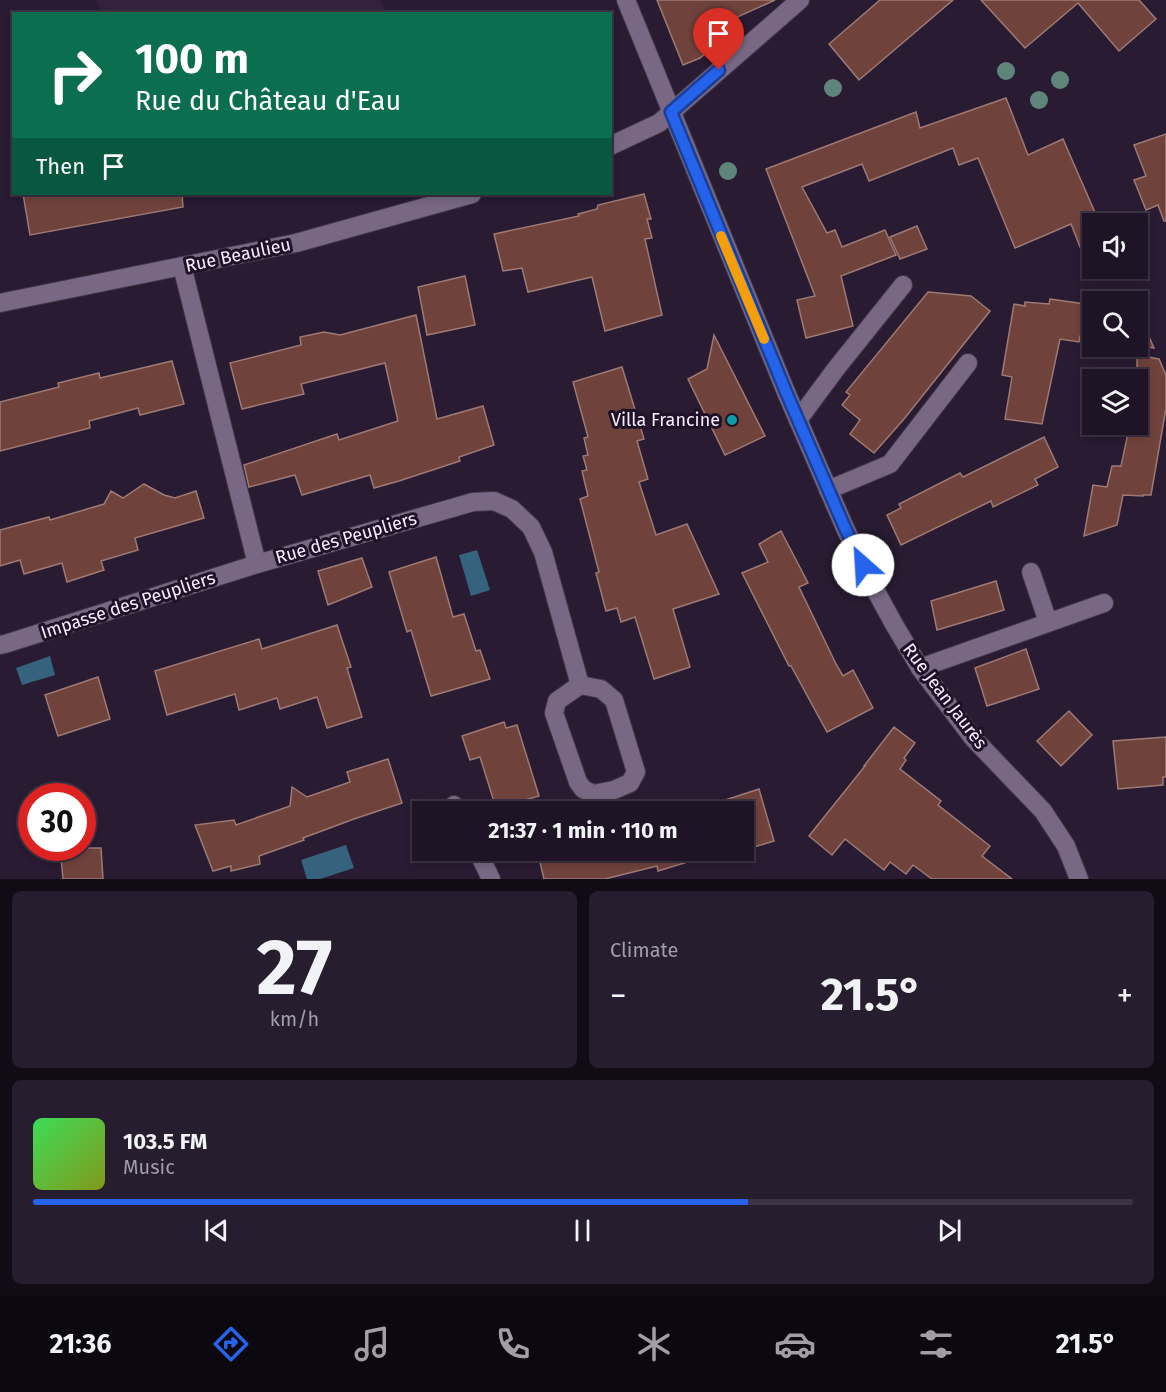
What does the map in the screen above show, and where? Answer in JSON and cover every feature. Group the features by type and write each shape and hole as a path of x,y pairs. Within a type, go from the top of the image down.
{"street":[{"name":"Rue Jean Jaurès","path":"626,0 786,392 872,584 920,668 973,738 1043,811 1066,846 1079,879"},
{"path":"612,145 659,123 800,0"},
{"name":"Rue Beaulieu","path":"0,303 296,243 468,195"},
{"name":"Rue des Peupliers","path":"182,267 257,564 473,502 494,501 512,508 531,527 543,552 580,685"},
{"path":"798,420 903,285"},
{"path":"828,490 890,464 969,363"},
{"name":"Impasse des Peupliers","path":"0,645 257,564"},
{"path":"1031,572 1048,622"},
{"path":"920,668 1104,603"},
{"path":"580,685 601,689 614,700 636,772 630,783 614,790 593,794 583,789 578,782 554,713 557,701 580,685"},
{"path":"482,861 491,879"}],"shaded area":[{"path":"96,0 381,0 386,12 100,12"}],"water":[{"path":"477,550 490,590 471,596 459,555"},
{"path":"50,656 55,675 22,685 16,668"},
{"path":"346,845 354,868 320,879 307,879 301,860"}],"building":[{"path":"657,0 775,0 715,27 720,41 700,58 683,65"},
{"path":"880,0 953,0 859,80 829,44"},
{"path":"981,0 1139,0 1156,19 1119,51 1078,3 1025,48"},
{"path":"1006,98 1028,155 1063,139 1095,213 1082,213 1082,252 1071,224 1015,248 978,158 959,165 953,148 869,181 862,164 802,187 827,233 835,230 842,247 885,230 896,255 841,276 853,326 806,338 797,300 815,296 766,169 916,112 920,128"},
{"path":"1166,134 1166,221 1164,221 1158,205 1146,210 1134,180 1146,176 1134,145"},
{"path":"644,194 651,219 647,219 652,238 645,239 662,315 605,331 592,277 528,292 522,268 503,271 494,234 579,216 578,214 597,209 598,205"},
{"path":"23,195 182,195 183,207 30,235"},
{"path":"917,226 927,249 900,259 890,237"},
{"path":"465,276 475,325 427,335 418,287"},
{"path":"928,292 971,296 990,311 874,453 850,434 860,420 842,405 850,395 846,392"},
{"path":"1050,299 1082,304 1082,336 1080,336 1079,342 1060,339 1042,424 1005,419 1012,377 1002,375 1014,304 1025,306 1025,302 1049,304"},
{"path":"416,315 437,419 483,406 494,445 459,457 460,461 374,488 370,475 302,495 295,475 249,487 244,465 337,434 339,440 398,421 385,363 301,384 304,394 242,409 230,363 301,345 300,337 324,332 340,335"},
{"path":"1148,334 1154,348 1148,347"},
{"name":"Villa Francine","path":"714,335 765,436 725,455 688,379 707,369"},
{"path":"1137,357 1159,359 1166,375 1166,408 1151,495 1123,495 1117,525 1084,536 1093,485 1107,487 1112,466 1121,466 1128,435 1148,435 1148,369 1137,369"},
{"path":"172,361 184,404 140,415 138,408 89,421 90,428 0,451 0,402 59,387 58,383 99,373 100,378"},
{"path":"622,367 644,439 637,441 648,479 639,482 656,535 687,524 719,594 673,609 690,667 654,679 635,617 621,622 617,608 606,611 596,573 599,572 580,499 588,496 582,471 587,470 583,456 588,455 584,438 588,437 573,382"},
{"path":"1044,437 1058,467 1035,479 1038,485 993,507 991,501 901,545 887,515 901,508 899,504 960,473 963,477"},
{"path":"144,484 175,498 196,491 204,518 135,538 138,550 101,561 104,570 67,582 62,563 24,574 20,560 0,566 0,530 49,517 50,520 104,504 111,491 123,498"},
{"path":"781,531 808,583 799,587 836,664 843,676 853,670 873,708 827,732 789,666 742,573 768,562 759,544"},
{"path":"436,557 453,617 464,614 476,651 480,650 490,679 431,696 411,630 407,632 389,572"},
{"path":"362,558 372,587 328,605 318,571"},
{"path":"996,581 1004,610 937,630 931,601"},
{"path":"337,625 351,667 347,668 362,717 327,728 317,697 280,709 277,698 239,710 235,694 167,715 155,671 259,639 262,649"},
{"path":"1026,649 1039,689 987,706 975,668"},
{"path":"98,677 110,719 58,736 45,695"},
{"path":"1069,711 1092,735 1061,766 1037,741"},
{"path":"504,722 506,728 517,725 539,796 521,801 494,801 480,757 470,760 462,736"},
{"path":"894,727 915,743 904,758 906,760 900,769 941,801 938,805 990,846 982,856 1012,879 932,879 913,865 906,874 890,862 884,870 845,839 832,855 809,836"},
{"path":"1166,737 1166,777 1163,777 1163,785 1118,789 1113,741"},
{"path":"388,759 402,803 259,856 260,864 231,871 231,866 213,871 195,825 234,820 236,825 290,806 292,787 307,797 350,782 347,772"},
{"path":"759,789 774,841 754,847 754,801 722,801"},
{"path":"96,848 101,848 103,879 63,879 61,861 96,861"},
{"path":"540,861 691,861 658,871 657,866 605,879 544,879"}],"slow traffic":[{"path":"721,236 764,339"}],"place":[{"name":"Villa Francine","path":"732,420"}],"route":[{"path":"719,70 671,112 786,392 863,565"}]}
